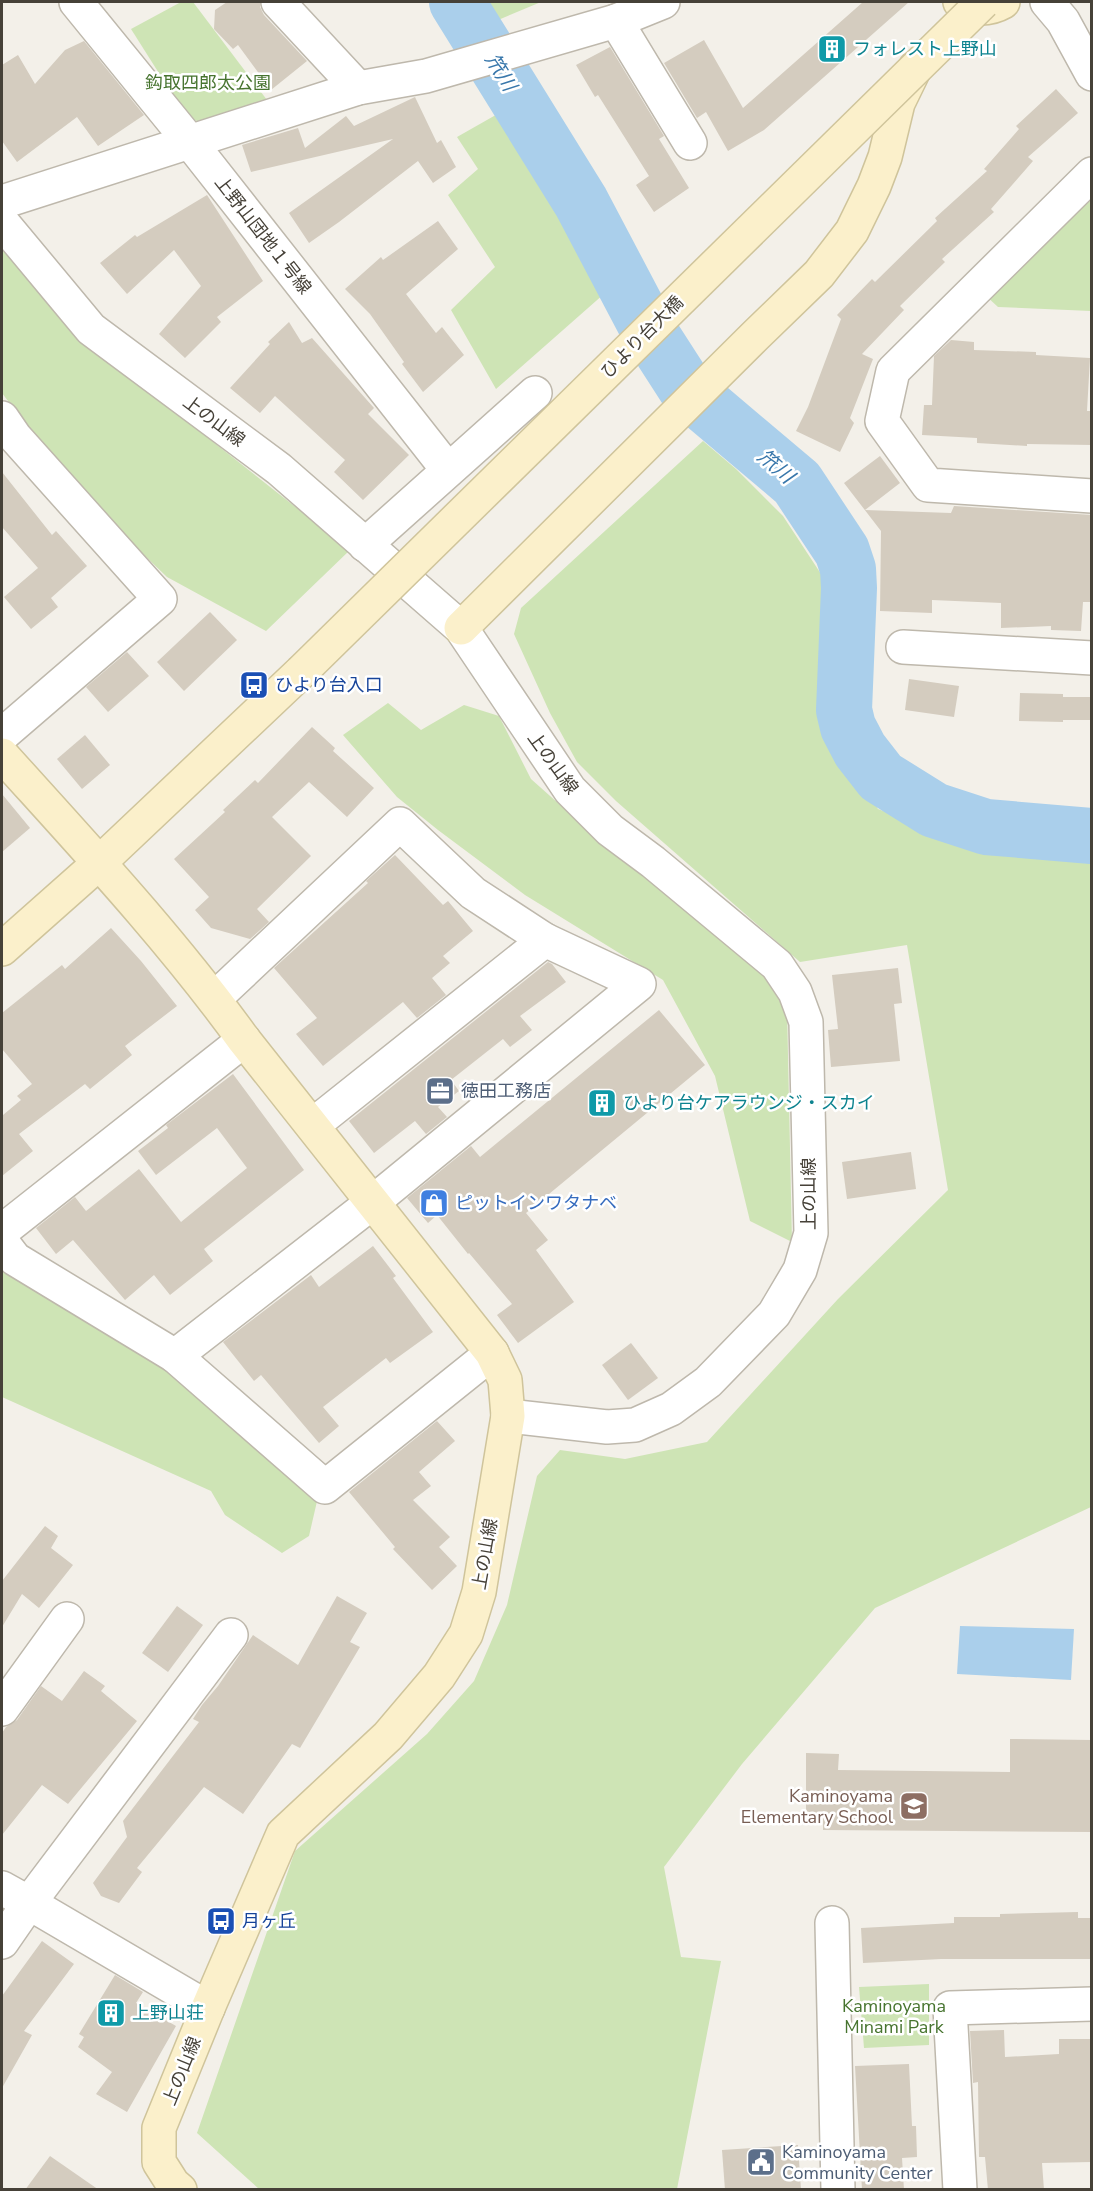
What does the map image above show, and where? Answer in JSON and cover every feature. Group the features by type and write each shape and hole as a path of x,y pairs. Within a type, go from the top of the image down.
{"street":[{"name":"上野山団地１号線","path":"76,2 190,142 448,470"},
{"path":"278,2 358,88"},
{"path":"2,202 358,88 426,76 616,21 663,2"},
{"path":"461,628 819,274 852,231 874,186 885,157 898,104 923,53 968,2 973,8 985,8 1003,2"},
{"name":"ひより台大橋","path":"2,949 99,863 302,672 968,2"},
{"path":"1047,2 1063,21 1092,74"},
{"path":"616,21 690,143"},
{"path":"1092,174 893,372 882,421 928,485 1092,496"},
{"name":"上の山線","path":"2,222 91,329 279,469 461,628 570,790 609,830 653,862 777,965 795,992 806,1022 811,1233 800,1270 774,1314 708,1382 671,1409 635,1425 607,1427 508,1416 479,1592 465,1634 439,1676 388,1736 283,1833 207,2008 159,2128 159,2162 173,2184 180,2190"},
{"path":"365,545 535,393"},
{"path":"2,418 15,437 160,599 2,735"},
{"path":"903,647 1092,658"},
{"path":"2,755 99,863 214,999 492,1353 505,1380 508,1416"},
{"path":"175,1356 374,1202 639,984 545,940 474,892 400,824 214,999"},
{"path":"313,1125 545,940"},
{"path":"2,1230 244,1040"},
{"path":"2,1242 15,1259 175,1356 325,1487 492,1353"},
{"path":"2,1709 67,1619"},
{"path":"2,1942 15,1895 231,1635"},
{"path":"15,1895 207,2008"},
{"path":"832,1923 838,2190"},
{"path":"960,2190 950,2008 1092,2004"}],"green space":[{"name":"鈎取四郎太公園","path":"181,2 193,2 270,104 210,127 186,116 131,29"},
{"path":"473,2 541,2 491,23"},
{"path":"501,112 613,286 496,389 451,310 495,267 448,195 478,169 457,137"},
{"path":"1091,200 1091,311 998,307 985,295"},
{"path":"2,241 85,341 350,550 266,631 167,577 70,484 2,393"},
{"path":"703,441 736,469 783,516 821,574 832,664 836,739 878,809 988,850 1091,851 1091,1507 875,1608 742,1764 664,1867 681,1957 721,1961 677,2189 259,2189 197,2133 295,1851 427,1734 474,1681 507,1605 537,1476 560,1450 625,1459 707,1442 838,1299 948,1190 907,945 800,962 616,801 577,762 550,713 514,634 521,608"},
{"path":"388,703 421,730 464,705 499,716 531,779 604,844 758,967 787,1008 792,1242 750,1221 715,1076 663,980 525,895 438,830 397,797 343,735"},
{"path":"2,1262 162,1367 318,1497 309,1536 282,1553 225,1515 211,1491 2,1397"},
{"name":"Kaminoyama Minami Park","path":"929,1984 929,2045 864,2048 859,1987"}],"water":[{"path":"960,1626 1074,1629 1071,1680 957,1674"}],"building":[{"path":"227,2 260,2 264,15 307,61 271,90 238,45 233,49 214,29 215,10"},
{"path":"863,2 909,2 764,130 728,151 706,112 697,118 664,63 704,40 743,108"},
{"path":"84,41 144,115 98,146 77,117 17,162 2,141 2,65 18,55 35,84 65,50"},
{"path":"610,47 664,136 659,139 689,188 654,212 636,185 649,176 598,95 595,97 576,65"},
{"path":"1056,89 1078,113 1028,157 1033,161 991,209 994,212 942,259 945,262 900,306 904,310 862,354 873,359 850,418 854,423 840,452 796,431 808,407 841,319 837,315 872,279 875,282 937,221 935,218 987,171 984,169 1019,129 1016,126"},
{"path":"415,97 437,143 441,140 456,167 433,183 418,161 309,243 289,213 393,139 251,172 242,145 298,128 305,148 346,116 354,126"},
{"path":"207,195 263,281 217,317 221,322 185,358 159,334 201,286 174,250 127,294 100,263 135,235 137,237"},
{"path":"438,221 458,249 406,294 436,333 442,327 464,355 423,392 370,314 345,289 381,257 383,260"},
{"path":"289,322 302,343 312,338 374,408 368,414 409,455 363,500 334,472 345,460 275,396 260,413 230,388 270,344 268,342"},
{"path":"951,340 974,342 974,350 1036,352 1036,355 1090,358 1087,411 1092,411 1092,445 1027,444 1027,446 977,443 977,438 922,435 924,405 932,405 934,356"},
{"path":"880,456 900,483 865,510 951,513 954,506 1092,515 1092,602 1083,602 1081,631 1051,630 1051,626 1001,628 1001,603 932,600 932,613 880,611 881,531 844,483"},
{"path":"2,472 52,535 56,531 87,566 51,598 58,607 31,629 4,597 38,568 2,527"},
{"path":"210,612 237,640 184,691 157,662"},
{"path":"127,652 149,676 108,712 86,687"},
{"path":"909,679 959,686 954,717 905,710"},
{"path":"1020,693 1092,697 1092,720 1019,721"},
{"path":"312,727 335,748 333,751 374,788 347,817 309,782 272,817 311,856 257,909 269,922 250,939 211,928 195,910 209,897 174,859 225,812 223,810 255,780 258,783"},
{"path":"85,735 110,765 82,789 57,759"},
{"path":"2,794 30,828 2,852"},
{"path":"395,855 443,905 448,901 473,931 443,956 450,963 432,978 446,995 417,1018 403,1002 323,1066 296,1034 317,1018 274,968 368,883 366,881"},
{"path":"111,928 177,1006 125,1046 132,1055 90,1089 85,1084 19,1134 33,1151 2,1176 2,1113 3,1115 21,1100 17,1096 32,1084 2,1049 2,1013 62,965 65,969"},
{"path":"548,962 566,982 520,1016 532,1030 510,1047 503,1039 451,1080 459,1091 438,1107 447,1117 426,1134 415,1121 374,1153 349,1121"},
{"path":"898,968 902,1003 894,1004 900,1061 831,1067 828,1030 838,1029 832,975"},
{"path":"659,1010 705,1065 526,1213 548,1240 536,1250 574,1302 518,1343 497,1315 512,1304 437,1215 428,1223 407,1198 471,1146 480,1157"},
{"path":"233,1074 304,1170 204,1249 213,1261 170,1295 154,1275 125,1300 73,1240 56,1254 36,1228 75,1197 86,1211 139,1169 181,1222 247,1168 217,1128 156,1175 138,1151 168,1128 166,1125"},
{"path":"911,1152 916,1189 847,1199 842,1162"},
{"path":"373,1246 396,1276 393,1278 433,1332 390,1363 386,1358 323,1407 339,1426 319,1443 261,1375 254,1381 223,1342 311,1275 319,1287"},
{"path":"631,1343 658,1378 628,1400 602,1365"},
{"path":"437,1421 455,1441 419,1472 431,1486 413,1500 450,1537 439,1547 457,1566 432,1590 393,1549 395,1547 349,1492"},
{"path":"45,1526 58,1536 51,1548 73,1565 39,1608 22,1594 2,1627 2,1581"},
{"path":"337,1596 367,1613 350,1642 360,1647 300,1748 292,1744 243,1814 204,1787 137,1868 142,1872 119,1903 101,1896 93,1883 127,1837 123,1821 199,1722 193,1719 253,1635 298,1665"},
{"path":"177,1606 203,1625 168,1672 142,1653"},
{"path":"84,1671 105,1686 101,1691 137,1721 68,1804 42,1785 2,1835 2,1733 6,1727 17,1720 41,1686 62,1701"},
{"path":"1010,1739 1092,1740 1092,1832 823,1830 823,1817 806,1816 806,1753 839,1754 838,1770 1010,1772"},
{"path":"1078,1912 1078,1918 1092,1918 1092,1959 941,1959 863,1963 861,1928 954,1923 954,1917 1000,1917 1000,1914"},
{"path":"42,1941 74,1964 24,2031 32,2035 2,2088 2,1996"},
{"path":"115,1975 143,1992 136,2003 176,2026 127,2112 96,2094 112,2072 78,2047 84,2037 79,2034"},
{"path":"1004,2030 1005,2057 1059,2054 1059,2039 1092,2039 1092,2162 1042,2163 1044,2190 988,2190 985,2157 979,2157 978,2082 973,2083 970,2031"},
{"path":"909,2064 912,2126 916,2126 917,2157 902,2158 904,2190 862,2190 855,2066"},
{"name":"Kaminoyama Community Center","path":"798,2145 801,2190 725,2190 722,2150"},
{"path":"50,2156 99,2190 25,2190"}],"waterway":[{"name":"笊川","path":"457,2 581,202 649,331 687,390 797,483 842,551 848,569 849,588 844,710 848,727 860,750 881,777 934,810 986,827 1092,836"}],"place":[{"name":"フォレスト上野山","path":"832,49"},
{"name":"ひより台入口","path":"254,685"},
{"name":"徳田工務店","path":"440,1091"},
{"name":"ひより台ケアラウンジ・スカイ","path":"602,1103"},
{"name":"ピットインワタナベ","path":"434,1203"},
{"name":"Kaminoyama Elementary School","path":"914,1806"},
{"name":"月ヶ丘","path":"221,1921"},
{"name":"上野山荘","path":"111,2013"},
{"name":"Kaminoyama Community Center","path":"761,2162"}]}
